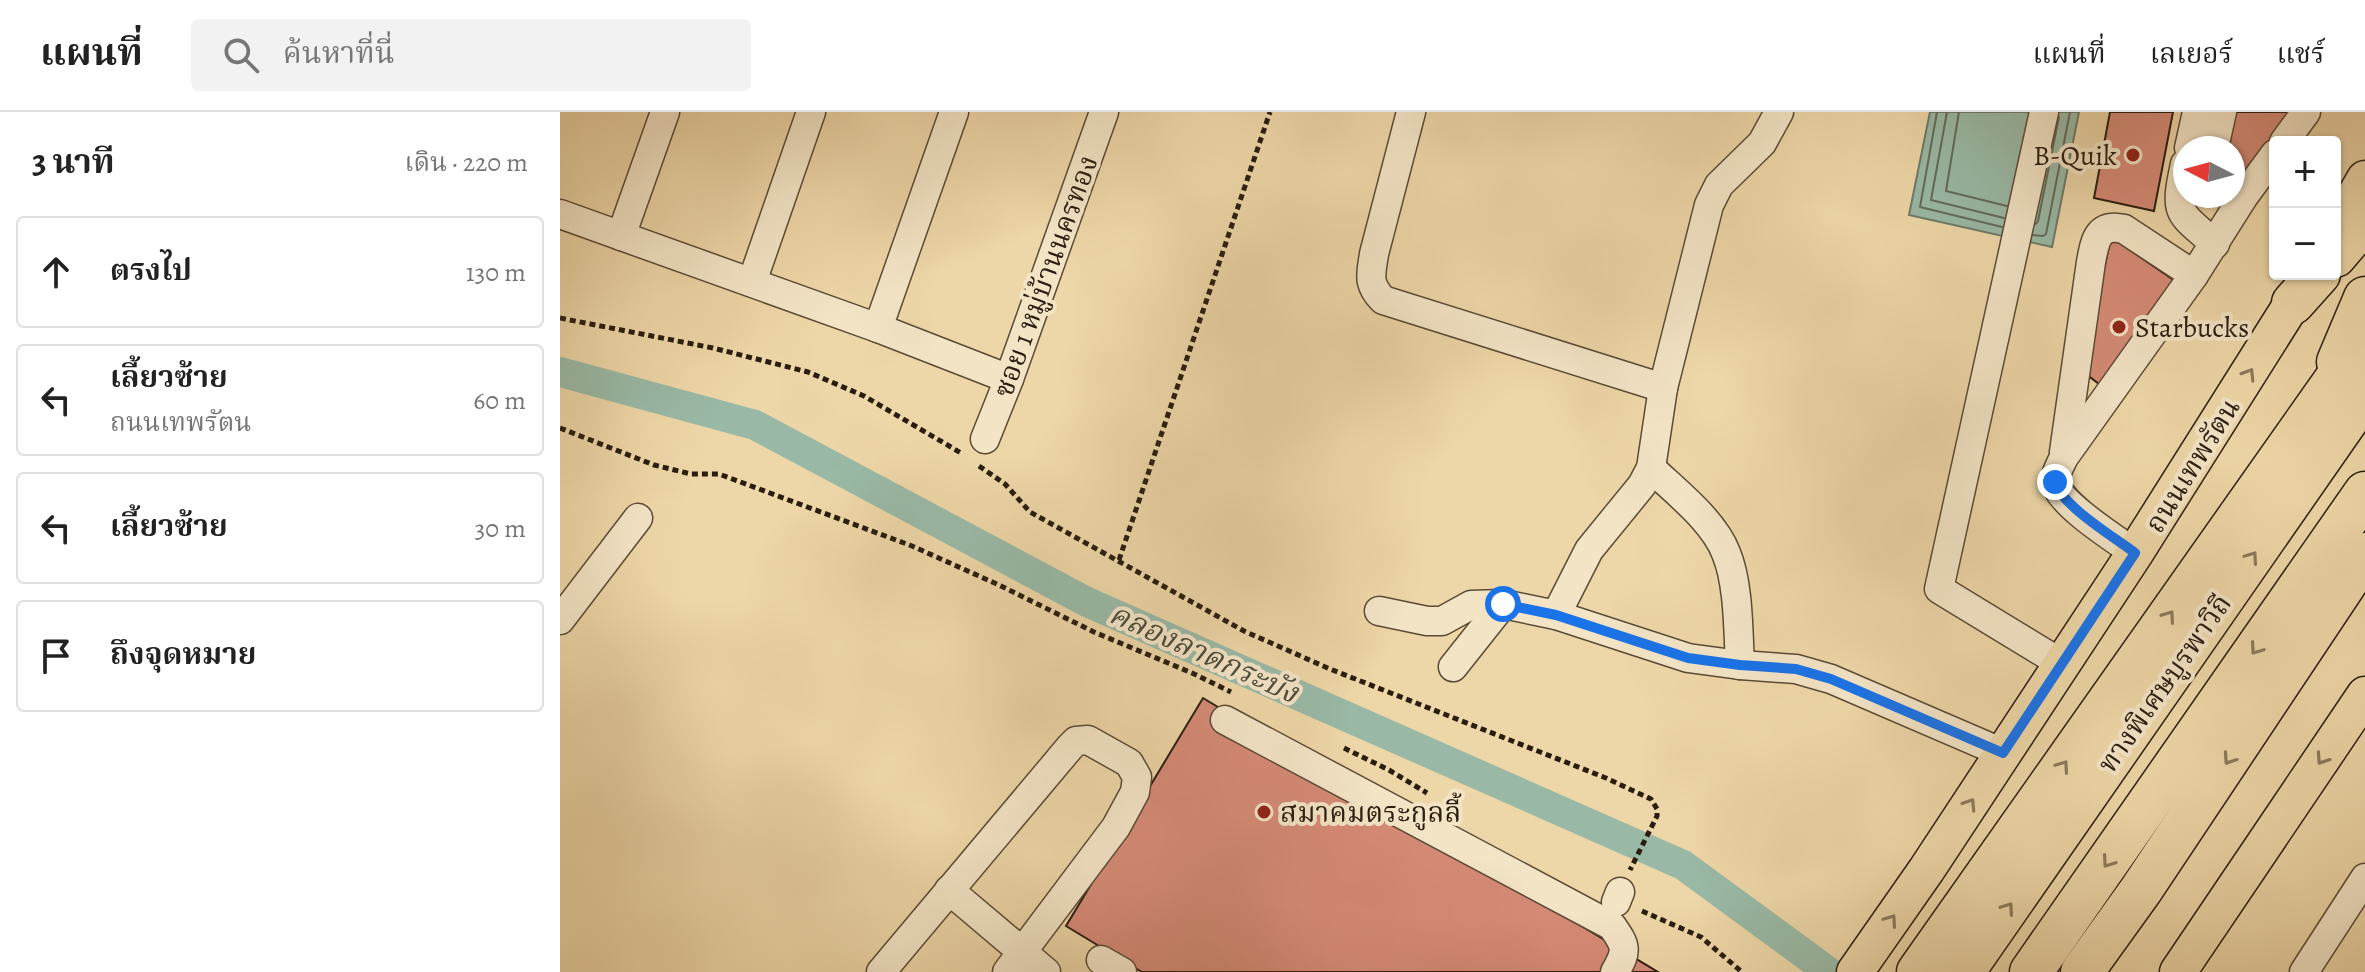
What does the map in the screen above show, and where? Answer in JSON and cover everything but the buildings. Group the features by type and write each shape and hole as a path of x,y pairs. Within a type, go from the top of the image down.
{"highway":[{"path":"2341,249 2365,221"},
{"path":"2324,396 2365,298"},
{"path":"1918,972 2365,338"},
{"name":"ทางพิเศษบูรพาวิถี","path":"1963,972 2365,394"},
{"name":"ทางพิเศษบูรพาวิถี","path":"2031,972 2365,493"},
{"path":"2082,972 2141,890 2365,554"}],"main road":[{"path":"2341,221 2365,179"},
{"name":"ถนนเทพรัตน","path":"1855,972 2062,664 2308,284"},
{"path":"2178,972 2359,718"}],"street":[{"path":"621,236 665,112"},
{"path":"752,282 811,112"},
{"path":"878,328 954,112"},
{"name":"ซอย 1 หมู่บ้านนครทอง","path":"985,439 1104,112"},
{"path":"1411,112 1374,254 1373,290 1383,300 1663,388"},
{"path":"1556,615 1589,550 1642,485 1651,468 1663,388 1709,205 1719,185 1762,143 1779,112"},
{"path":"2044,112 1939,589 2062,664"},
{"path":"2192,136 2197,112"},
{"path":"2217,136 2222,112"},
{"path":"2288,136 2306,112"},
{"path":"2245,186 2269,160"},
{"path":"2180,208 2215,244"},
{"path":"2064,457 2215,244 2232,208"},
{"path":"560,214 878,328 1009,379"},
{"path":"2135,553 2061,496 2055,482 2064,457 2096,239 2110,228 2124,229 2194,275"},
{"path":"1651,468 1711,527 1727,553 1736,597 1740,665"},
{"path":"560,620 638,518"},
{"path":"1453,667 1503,604"},
{"path":"1379,611 1442,621 1471,605 1503,604 1556,615 1688,658 1796,669 1831,679 2003,753"},
{"path":"1228,706 1612,926 1623,941 1625,952 1615,972"},
{"path":"881,972 1076,741 1088,740 1129,763 1137,777 1135,792 1128,809 1015,963"},
{"path":"2304,972 2365,878"},
{"path":"949,890 1015,963 1046,972"}],"path":[{"path":"1119,560 1270,112"},
{"path":"560,318 713,348 808,372 864,396 947,444 1005,484 1030,512 1244,631 1651,799 1657,816 1618,897 1701,937 1742,972"},
{"path":"560,428 654,465 691,474 719,474 912,546 1094,632 1192,673 1228,706"},
{"path":"1337,745 1389,770 1428,794"}],"water":[{"path":"1930,112 2079,112 2052,247 1909,215"}],"waterway":[{"name":"คลองลาดกระบัง","path":"560,372 755,425 1087,602 1683,865 1829,972"}],"place":[{"name":"B-Quik","path":"2133,155"},
{"name":"Starbucks","path":"2119,327"},
{"name":"สมาคมตระกูลลี้","path":"1264,812"}],"route":[{"path":"1503,604 1556,615 1688,658 1796,669 1831,679 2003,753 2135,553 2067,502 2055,482"}]}
